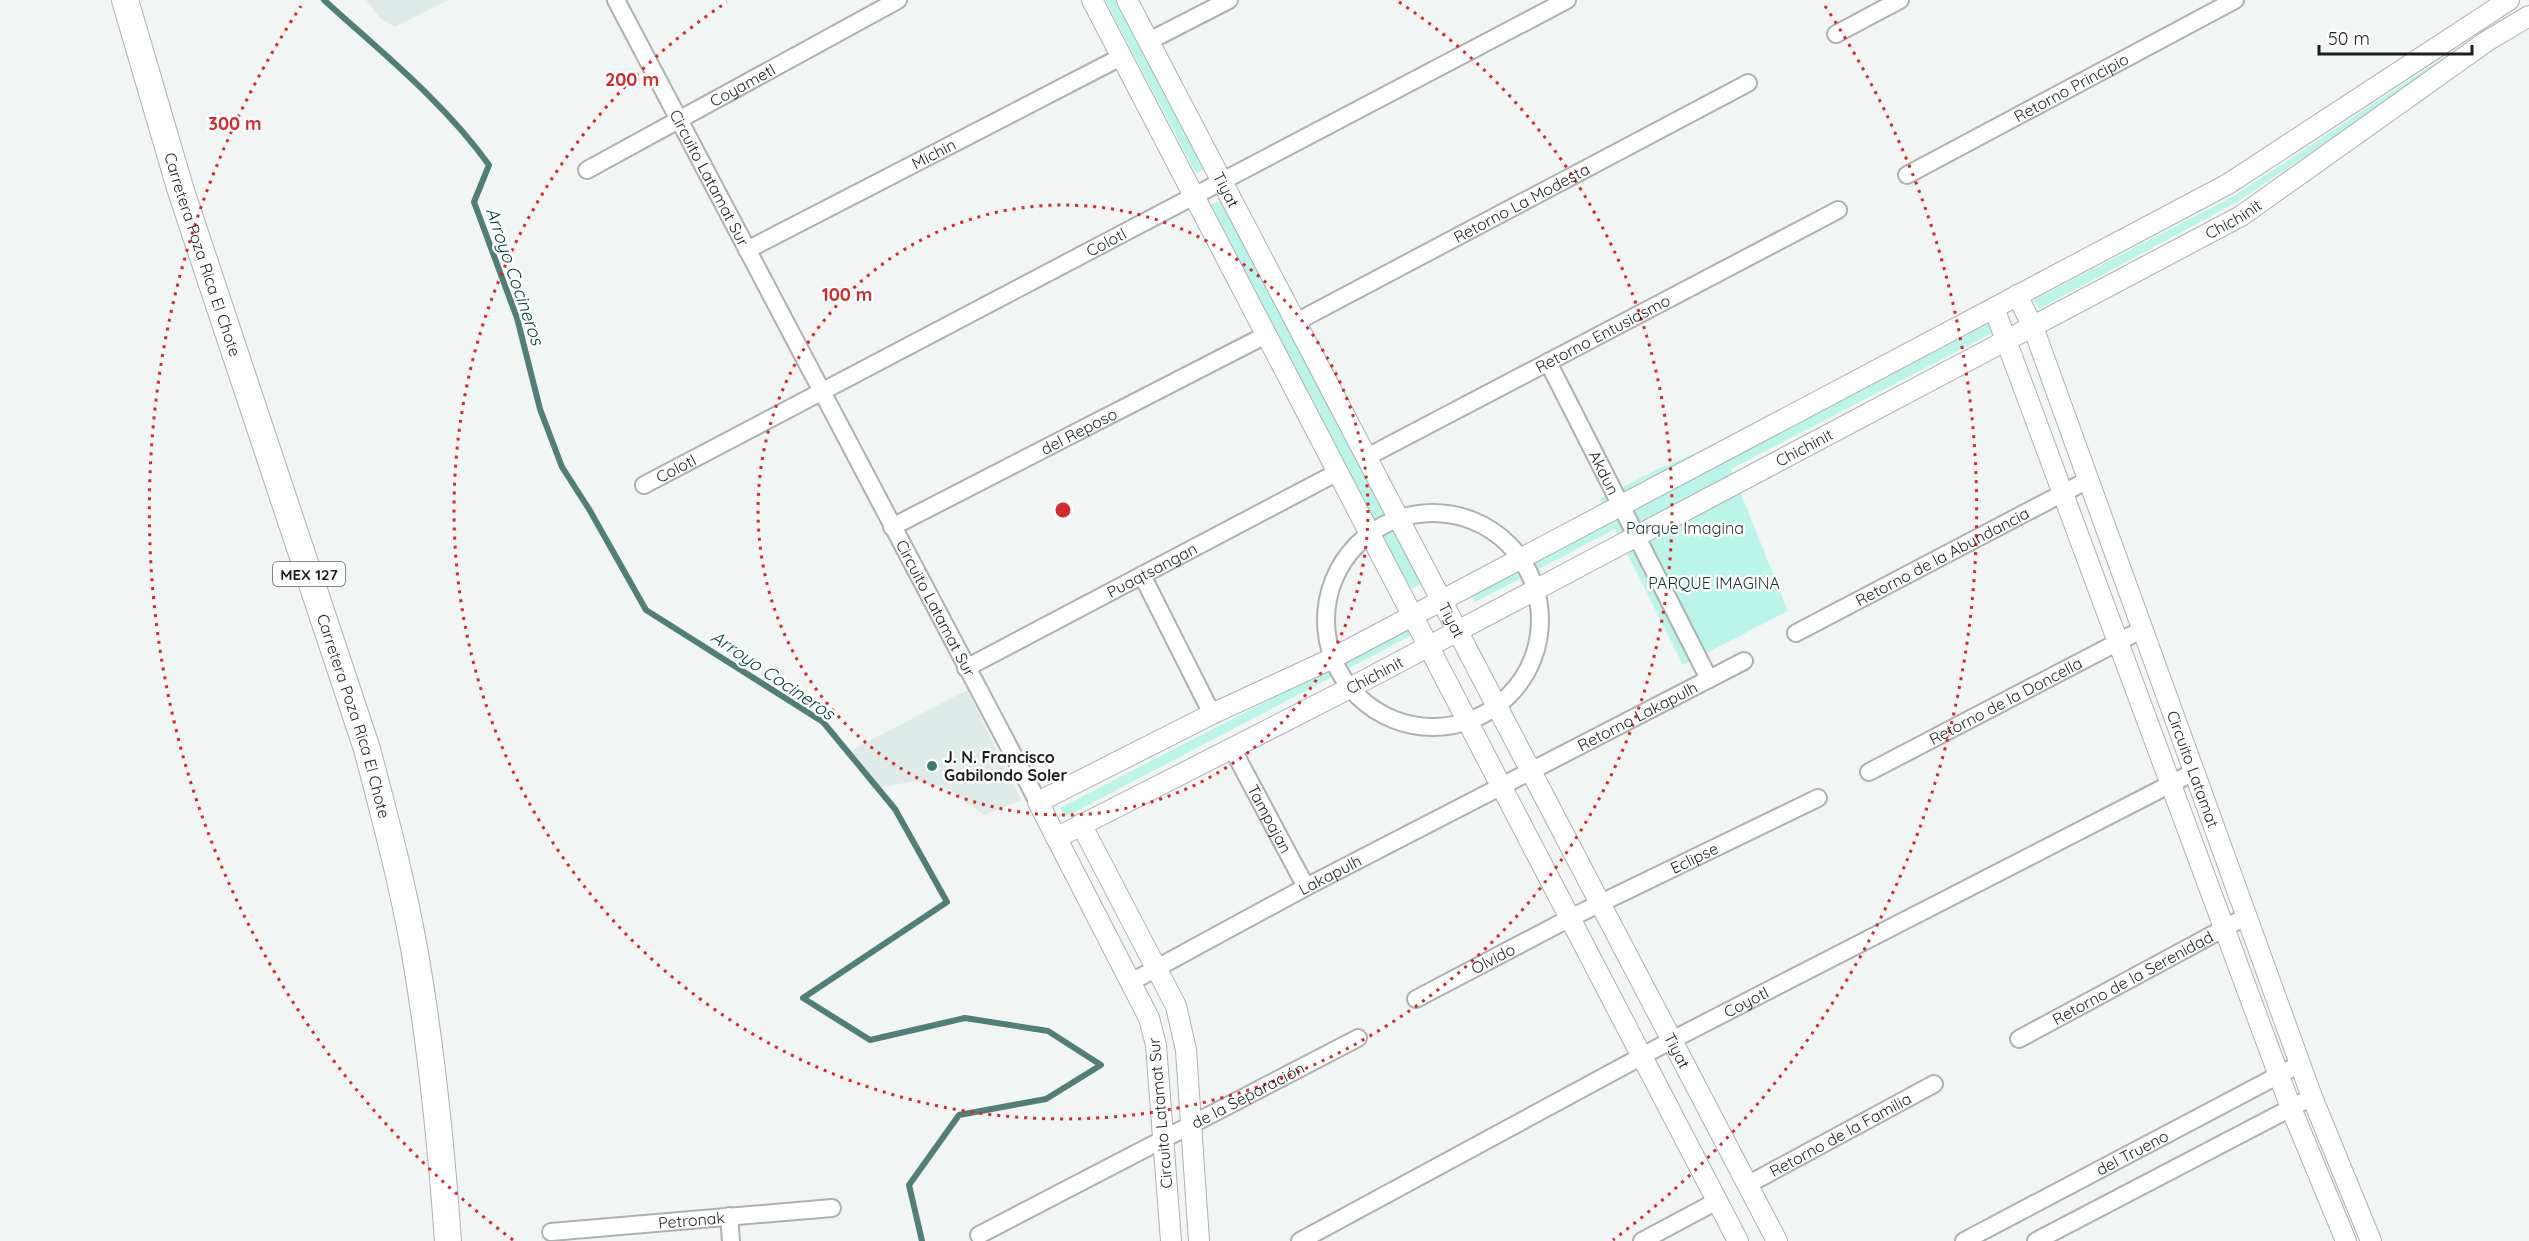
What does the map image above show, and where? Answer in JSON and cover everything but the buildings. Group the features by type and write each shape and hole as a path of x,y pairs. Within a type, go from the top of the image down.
{"main road":[{"name":"Carretera Poza Rica El Chote","path":"126,0 181,191 367,748 414,948 442,1161 448,1241"}],"street":[{"name":"Circuito Latamat Sur","path":"616,0 1038,802 1131,982 1153,1031 1171,1241"},
{"name":"Coyametl","path":"587,170 678,118 898,0"},
{"name":"Tiyat","path":"1092,0 1738,1241"},
{"name":"Tiyat","path":"1127,0 1777,1241"},
{"path":"1149,41 1229,0"},
{"name":"Colotl","path":"644,485 1567,0"},
{"path":"1836,34 1900,0"},
{"name":"Retorno Principio","path":"1906,175 2235,0"},
{"path":"2519,0 2529,14"},
{"path":"2496,3 2509,28"},
{"name":"Chichinit","path":"1038,802 1212,714 1333,658 2228,184 2496,3"},
{"name":"Chichinit","path":"1056,838 1233,750 1458,632 2241,216 2529,14"},
{"name":"Michin","path":"747,250 1121,57"},
{"name":"Retorno La Modesta","path":"1296,322 1748,82"},
{"name":"Retorno Entusiasmo","path":"1366,458 1838,210"},
{"name":"Circuito Latamat","path":"2017,296 2033,327 2312,1097 2371,1241"},
{"name":"Circuito Latamat","path":"1994,308 2291,1108 2346,1241"},
{"name":"del Reposo","path":"892,527 1266,335"},
{"name":"Akdun","path":"1548,362 1709,679"},
{"path":"1293,386 1322,372"},
{"name":"Puaqtsangan","path":"966,668 1338,472"},
{"name":"Retorno de la Abundancia","path":"1796,633 2088,480"},
{"path":"1433,512 1467,518 1497,534 1521,559 1536,590 1540,622 1535,654 1520,683 1497,706 1467,721 1424,727 1383,715 1350,688 1333,658 1325,625 1329,591 1343,560 1370,533 1398,518 1433,512"},
{"path":"1142,575 1212,714"},
{"name":"Retorno de la Doncella","path":"1869,772 2143,629"},
{"name":"Retorno Lakapulh","path":"1531,772 1744,661"},
{"name":"Tampajan","path":"1233,750 1306,887"},
{"name":"Lakapulh","path":"1131,982 1306,887 1531,772"},
{"name":"Coyotl","path":"1300,1241 1672,1040 2194,772"},
{"name":"Eclipse","path":"1570,918 1818,798"},
{"name":"Circuito Latamat Sur","path":"1082,824 1176,1006 1184,1036 1199,1241"},
{"name":"Retorno de la Serenidad","path":"2019,1039 2247,916"},
{"name":"Olvido","path":"1416,999 1570,918"},
{"name":"de la Separación","path":"979,1235 1358,1038"},
{"name":"del Trueno","path":"1964,1241 2300,1064"},
{"name":"Retorno de la Familia","path":"1747,1185 1934,1084"},
{"name":"del Trueno","path":"2036,1241 2312,1097"},
{"path":"1642,1241 1717,1201"},
{"name":"Petronak","path":"551,1232 583,1235 729,1216 832,1208"},
{"path":"729,1216 731,1241"}],"shaded area":[{"path":"366,0 448,0 395,27 380,18"},
{"name":"J. N. Francisco Gabilondo Soler","path":"967,690 1021,800 984,815 950,789 914,781 872,789 850,751"}],"green space":[{"path":"1105,0 1119,0 1207,168 1196,173"},
{"path":"2479,34 2482,37 2237,202 2039,309 2034,300 2234,196"},
{"path":"1221,200 1422,583 1411,589 1211,205"},
{"name":"Parque Imagina","path":"1992,322 1996,331 1731,469 1788,611 1683,665 1615,529 1475,602 1471,594 1611,521 1600,499 1658,469 1720,443 1727,461"},
{"path":"1412,626 1416,633 1065,817 1060,808"}],"waterway":[{"name":"Arroyo Cocineros","path":"324,0 432,99 489,165 474,202 517,318 540,409 562,467 589,509 646,610 823,722 895,809 947,902 803,998 870,1040 965,1018 1048,1031 1101,1065 1046,1099 959,1115 909,1185 922,1241"}],"place":[{"name":"J. N. Francisco Gabilondo Soler","path":"932,766"}],"park label":[{"name":"PARQUE IMAGINA","path":"1714,583"}]}
